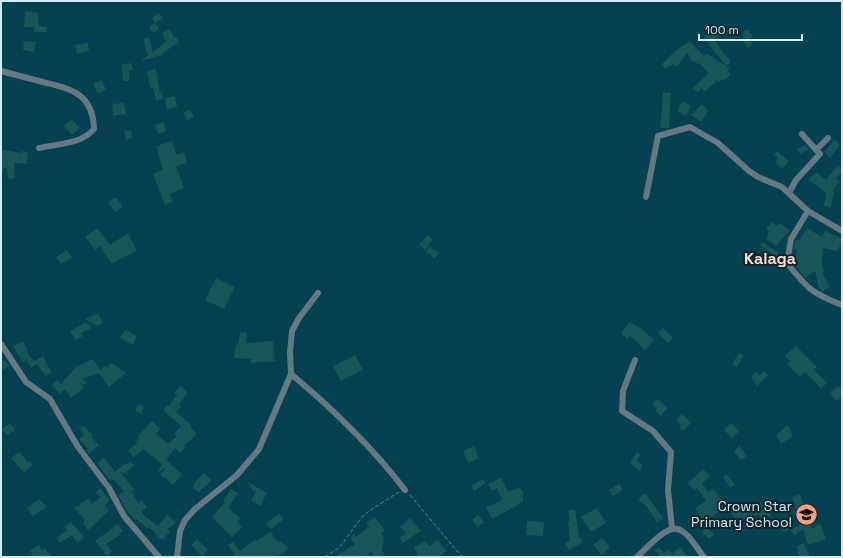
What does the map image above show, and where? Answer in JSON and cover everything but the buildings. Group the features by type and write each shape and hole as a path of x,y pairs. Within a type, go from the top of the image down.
{"street":[{"path":"1,71 66,87 77,92 86,101 91,109 94,129 89,135 80,139 39,148"},
{"path":"646,197 658,136 690,127 718,143 758,177 782,187 808,211 842,231"},
{"path":"789,193 796,180 820,154 802,134"},
{"path":"816,150 828,138"},
{"path":"808,211 791,239 787,263 804,285 811,291 842,305"},
{"path":"177,557 180,531 185,520 195,509 237,475 258,449 291,374 290,352 292,331 298,318 318,293"},
{"path":"1,344 26,382 50,399 78,447 98,471 109,488 124,516 159,557"},
{"path":"635,360 623,391 622,411 653,431 671,452 668,490 672,528"},
{"path":"291,374 331,407 354,434 376,454 405,490"},
{"path":"637,557 665,532 672,528 684,531 704,557"}],"path":[{"path":"325,557 340,547 361,518 369,511 400,491 405,490 462,557"}],"place":[{"name":"Crown Star Primary School","path":"807,514"}],"district":[{"name":"Kalaga","path":"770,258"}]}
